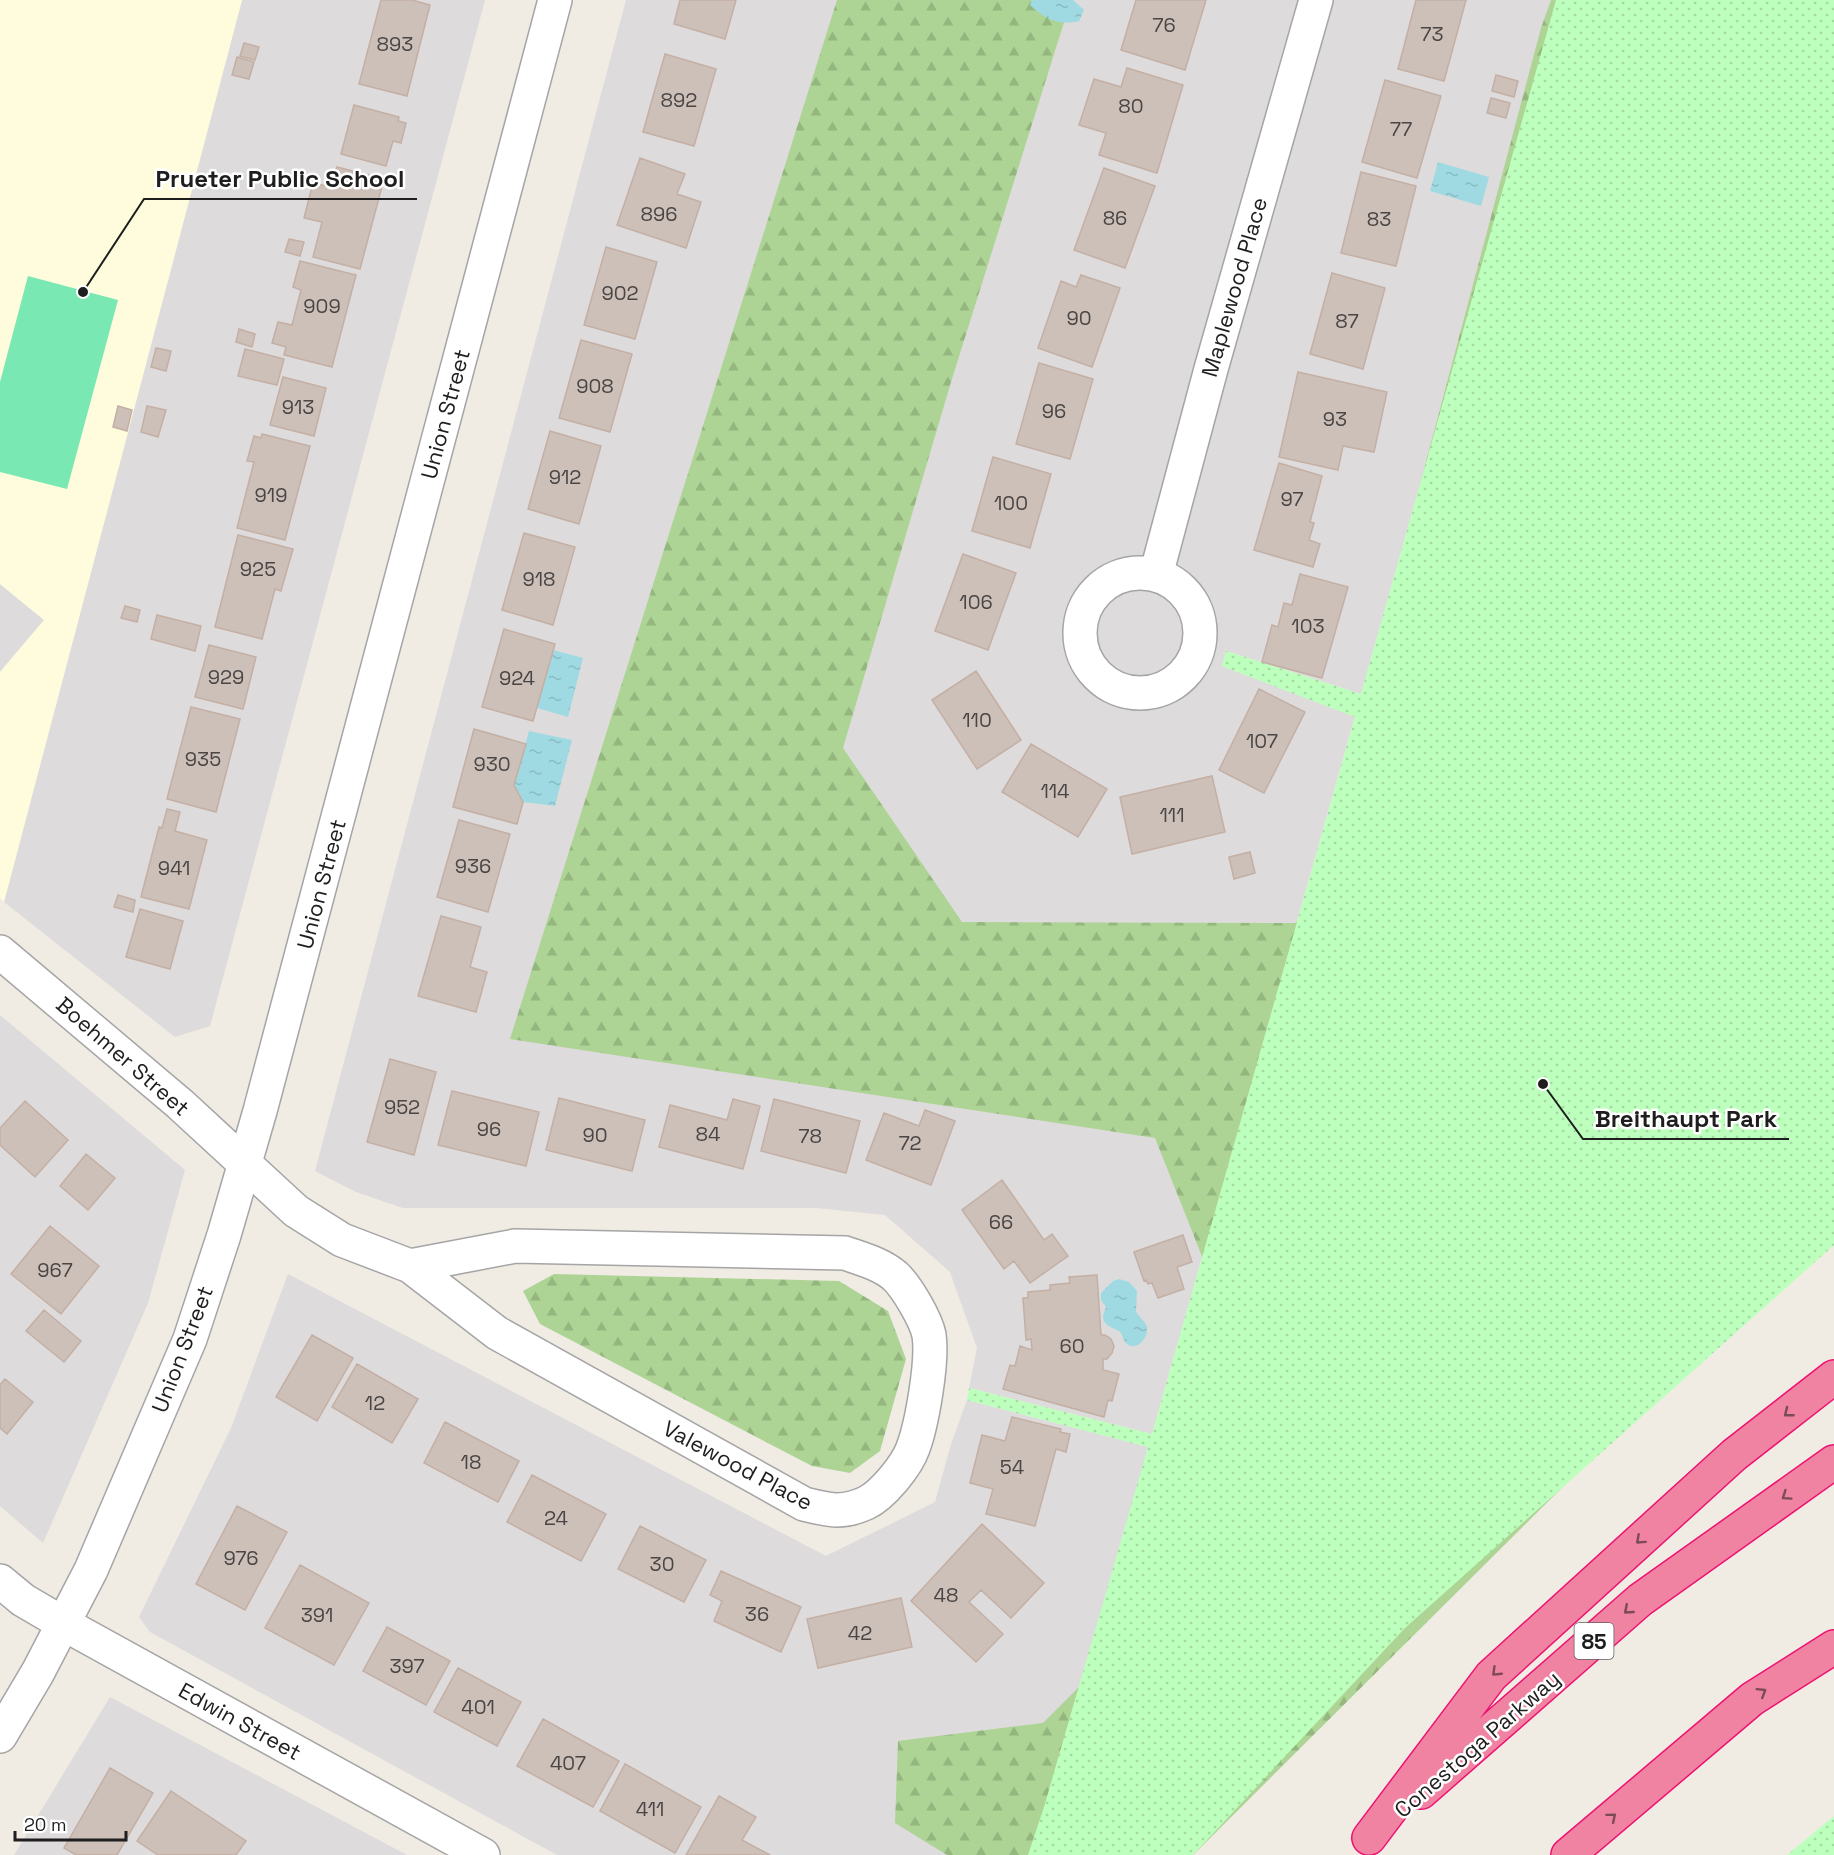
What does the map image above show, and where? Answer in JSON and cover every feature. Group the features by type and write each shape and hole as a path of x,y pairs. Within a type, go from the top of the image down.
{"highway":[{"path":"1360,1847 1491,1676 1734,1455 1834,1377"},
{"name":"Conestoga Parkway","path":"1360,1847 1640,1600 1834,1462"},
{"path":"1568,1855 1752,1699 1834,1647"}],"street":[{"name":"Union Street","path":"0,1736 64,1624 91,1570 190,1339 224,1235 260,1111 555,0"},
{"name":"Maplewood Place","path":"1156,575 1211,369 1316,0"},
{"name":"Boehmer Street","path":"0,952 180,1104 244,1163"},
{"name":"Valewood Place","path":"244,1163 296,1211 342,1240 410,1266 497,1333 804,1504 837,1512 868,1503 896,1478 913,1449 927,1384 929,1335 915,1304 895,1277 872,1262 845,1254 515,1246 410,1266"},
{"name":"Edwin Street","path":"0,1581 23,1600 64,1624 483,1855"}],"shaded area":[{"path":"0,0 242,0 4,902 0,898 0,672 44,620 0,584"},
{"path":"242,0 485,0 210,1026 175,1037 4,902"},
{"path":"626,0 1556,0 1361,694 1226,651 1222,666 1355,716 1152,1434 969,1388 977,1348 950,1272 885,1215 816,1208 403,1208 356,1192 315,1171"},
{"path":"0,584 44,620 0,672"},
{"path":"0,1015 185,1170 148,1303 43,1543 0,1506"},
{"path":"288,1274 826,1556 935,1502 951,1444 967,1400 1149,1447 1028,1855 557,1855 150,1632 139,1617 231,1428"},
{"path":"110,1697 407,1855 14,1855"}],"green space":[{"path":"837,0 1071,0 951,382 843,748 962,922 1296,923 1309,903 1541,28 1551,0 1834,0 1834,1217 1193,1855 947,1855 895,1823 898,1741 1043,1723 1094,1672 1213,1284 1155,1138 510,1039"},
{"path":"1556,0 1834,0 1834,1245 1405,1628 1193,1855 1028,1855 1044,1807 1148,1447 967,1400 969,1388 1152,1434 1355,717 1222,666 1226,651 1361,694"},
{"path":"28,276 118,300 67,489 0,472 0,382"},
{"path":"554,1274 839,1281 888,1311 906,1359 880,1451 850,1473 812,1466 540,1324 523,1291"},
{"path":"1834,1816 1834,1855 1787,1855"}],"water":[{"path":"1032,0 1073,0 1084,10 1079,21 1059,22 1047,18 1036,10 1030,5"},
{"path":"1438,162 1489,177 1481,206 1430,191"},
{"path":"553,650 583,658 568,717 537,708"},
{"path":"529,731 572,740 555,806 523,802 514,785"},
{"path":"1119,1279 1129,1282 1137,1291 1136,1312 1147,1327 1144,1339 1135,1346 1127,1344 1120,1332 1103,1320 1106,1307 1101,1300 1101,1293 1113,1281"}],"building":[{"path":"381,0 412,0 430,5 407,96 359,84"},
{"path":"680,0 736,0 725,39 674,24"},
{"path":"1136,0 1206,0 1185,70 1121,50"},
{"path":"1416,0 1466,0 1444,81 1398,69"},
{"path":"244,43 259,47 255,60 240,56"},
{"path":"665,54 716,69 694,146 643,132"},
{"path":"237,57 254,62 249,79 232,75"},
{"path":"1127,68 1183,85 1157,173 1099,155 1106,133 1079,125 1094,79 1121,87"},
{"path":"1496,75 1518,81 1514,97 1492,91"},
{"path":"1385,80 1441,96 1417,178 1362,162"},
{"path":"1491,98 1510,103 1506,118 1487,113"},
{"path":"354,105 399,117 398,121 406,123 401,143 393,141 386,166 341,154"},
{"path":"640,158 685,174 677,194 701,202 686,248 617,225"},
{"path":"337,167 384,179 360,269 313,257 322,222 304,218 313,183 331,187"},
{"path":"1104,168 1155,186 1125,268 1074,250"},
{"path":"1361,172 1416,186 1396,266 1341,253"},
{"path":"289,239 304,242 300,256 285,252"},
{"path":"606,247 657,262 635,339 584,325"},
{"path":"300,261 356,275 332,367 284,355 286,347 272,343 278,322 292,325 301,290 293,287"},
{"path":"1332,273 1385,288 1363,369 1310,354"},
{"path":"1081,275 1120,288 1092,367 1038,348 1061,281 1076,287"},
{"path":"239,329 255,334 252,347 236,342"},
{"path":"581,340 632,354 610,432 559,418"},
{"path":"156,348 171,351 166,371 151,367"},
{"path":"245,349 284,359 277,385 238,376"},
{"path":"1039,363 1093,379 1070,459 1016,444"},
{"path":"1298,372 1387,392 1374,452 1343,446 1338,470 1279,457"},
{"path":"283,377 326,388 314,436 270,425"},
{"path":"118,406 132,410 127,431 113,427"},
{"path":"147,406 166,410 158,437 141,432"},
{"path":"550,431 601,446 579,524 528,509"},
{"path":"262,434 310,446 285,540 237,528 254,462 247,461 254,436 261,438"},
{"path":"993,457 1051,474 1030,548 972,531"},
{"path":"1279,463 1322,476 1310,522 1314,523 1309,540 1320,544 1313,567 1254,550"},
{"path":"524,533 575,547 553,625 502,610"},
{"path":"238,535 293,549 281,591 275,589 262,639 215,627"},
{"path":"963,554 1016,573 988,650 935,631"},
{"path":"1300,574 1348,587 1322,678 1262,662 1272,625 1278,627 1284,603 1292,605"},
{"path":"125,606 140,610 137,622 121,618"},
{"path":"157,615 201,626 195,651 151,639"},
{"path":"504,629 555,644 533,721 482,707"},
{"path":"209,645 256,657 243,709 195,697"},
{"path":"976,671 1021,740 977,769 932,700"},
{"path":"1259,689 1305,712 1264,793 1219,770"},
{"path":"191,707 240,719 216,812 167,799"},
{"path":"474,729 526,744 514,785 523,802 517,824 453,807"},
{"path":"1031,744 1107,789 1078,837 1002,792"},
{"path":"1212,776 1225,832 1132,854 1120,797"},
{"path":"167,809 180,812 175,831 207,840 189,909 141,897 159,827 162,828"},
{"path":"459,820 510,834 488,912 437,897"},
{"path":"1250,852 1255,873 1234,879 1229,857"},
{"path":"118,895 135,900 133,912 114,907"},
{"path":"140,909 183,921 170,969 126,957"},
{"path":"441,916 481,927 470,967 487,972 476,1012 418,996"},
{"path":"390,1059 436,1072 414,1155 367,1142"},
{"path":"452,1091 539,1112 526,1166 438,1145"},
{"path":"559,1098 645,1120 632,1171 546,1150"},
{"path":"733,1099 760,1106 743,1169 659,1147 670,1105 727,1120"},
{"path":"774,1099 860,1121 846,1173 761,1151"},
{"path":"25,1101 68,1140 35,1177 0,1145 0,1128"},
{"path":"925,1110 955,1121 931,1185 866,1160 884,1113 919,1126"},
{"path":"86,1154 115,1178 88,1210 60,1186"},
{"path":"1002,1180 1044,1240 1052,1234 1068,1256 1030,1283 1014,1261 1004,1269 962,1210"},
{"path":"50,1226 99,1266 61,1314 11,1274"},
{"path":"1183,1235 1192,1262 1177,1267 1184,1289 1158,1298 1152,1283 1148,1284 1146,1280 1144,1281 1134,1252"},
{"path":"1097,1275 1101,1335 1111,1339 1114,1346 1107,1359 1103,1359 1103,1370 1119,1374 1112,1401 1108,1400 1104,1417 1003,1389 1010,1365 1015,1366 1020,1346 1032,1350 1031,1339 1026,1340 1023,1298 1028,1298 1028,1292 1050,1290 1050,1285 1070,1283 1069,1277"},
{"path":"44,1310 81,1341 64,1362 26,1331"},
{"path":"312,1335 353,1358 317,1421 276,1397"},
{"path":"357,1364 418,1399 392,1443 332,1407"},
{"path":"5,1379 33,1402 7,1434 0,1428 0,1385"},
{"path":"1012,1417 1061,1429 1060,1432 1070,1434 1066,1452 1056,1449 1035,1526 986,1514 993,1489 970,1483 982,1435 1005,1441"},
{"path":"445,1422 519,1461 498,1502 424,1463"},
{"path":"532,1475 606,1514 581,1561 507,1522"},
{"path":"237,1506 287,1532 245,1610 196,1584"},
{"path":"982,1524 1044,1583 1011,1618 981,1590 969,1602 1003,1634 976,1662 911,1601"},
{"path":"640,1526 706,1560 684,1602 618,1569"},
{"path":"300,1565 369,1603 334,1665 265,1628"},
{"path":"721,1571 801,1607 781,1652 714,1621 722,1601 710,1595"},
{"path":"901,1598 912,1647 818,1668 807,1619"},
{"path":"387,1627 450,1661 426,1705 363,1671"},
{"path":"458,1668 521,1702 497,1746 434,1712"},
{"path":"543,1719 619,1761 593,1807 517,1766"},
{"path":"625,1764 701,1807 675,1853 600,1811"},
{"path":"110,1768 153,1793 117,1855 76,1855 64,1848"},
{"path":"171,1791 246,1841 236,1855 158,1855 137,1841"},
{"path":"719,1796 756,1817 742,1840 770,1855 686,1855"}],"place":[{"name":"Prueter Public School","path":"83,292"},
{"name":"Breithaupt Park","path":"1543,1084"}]}
